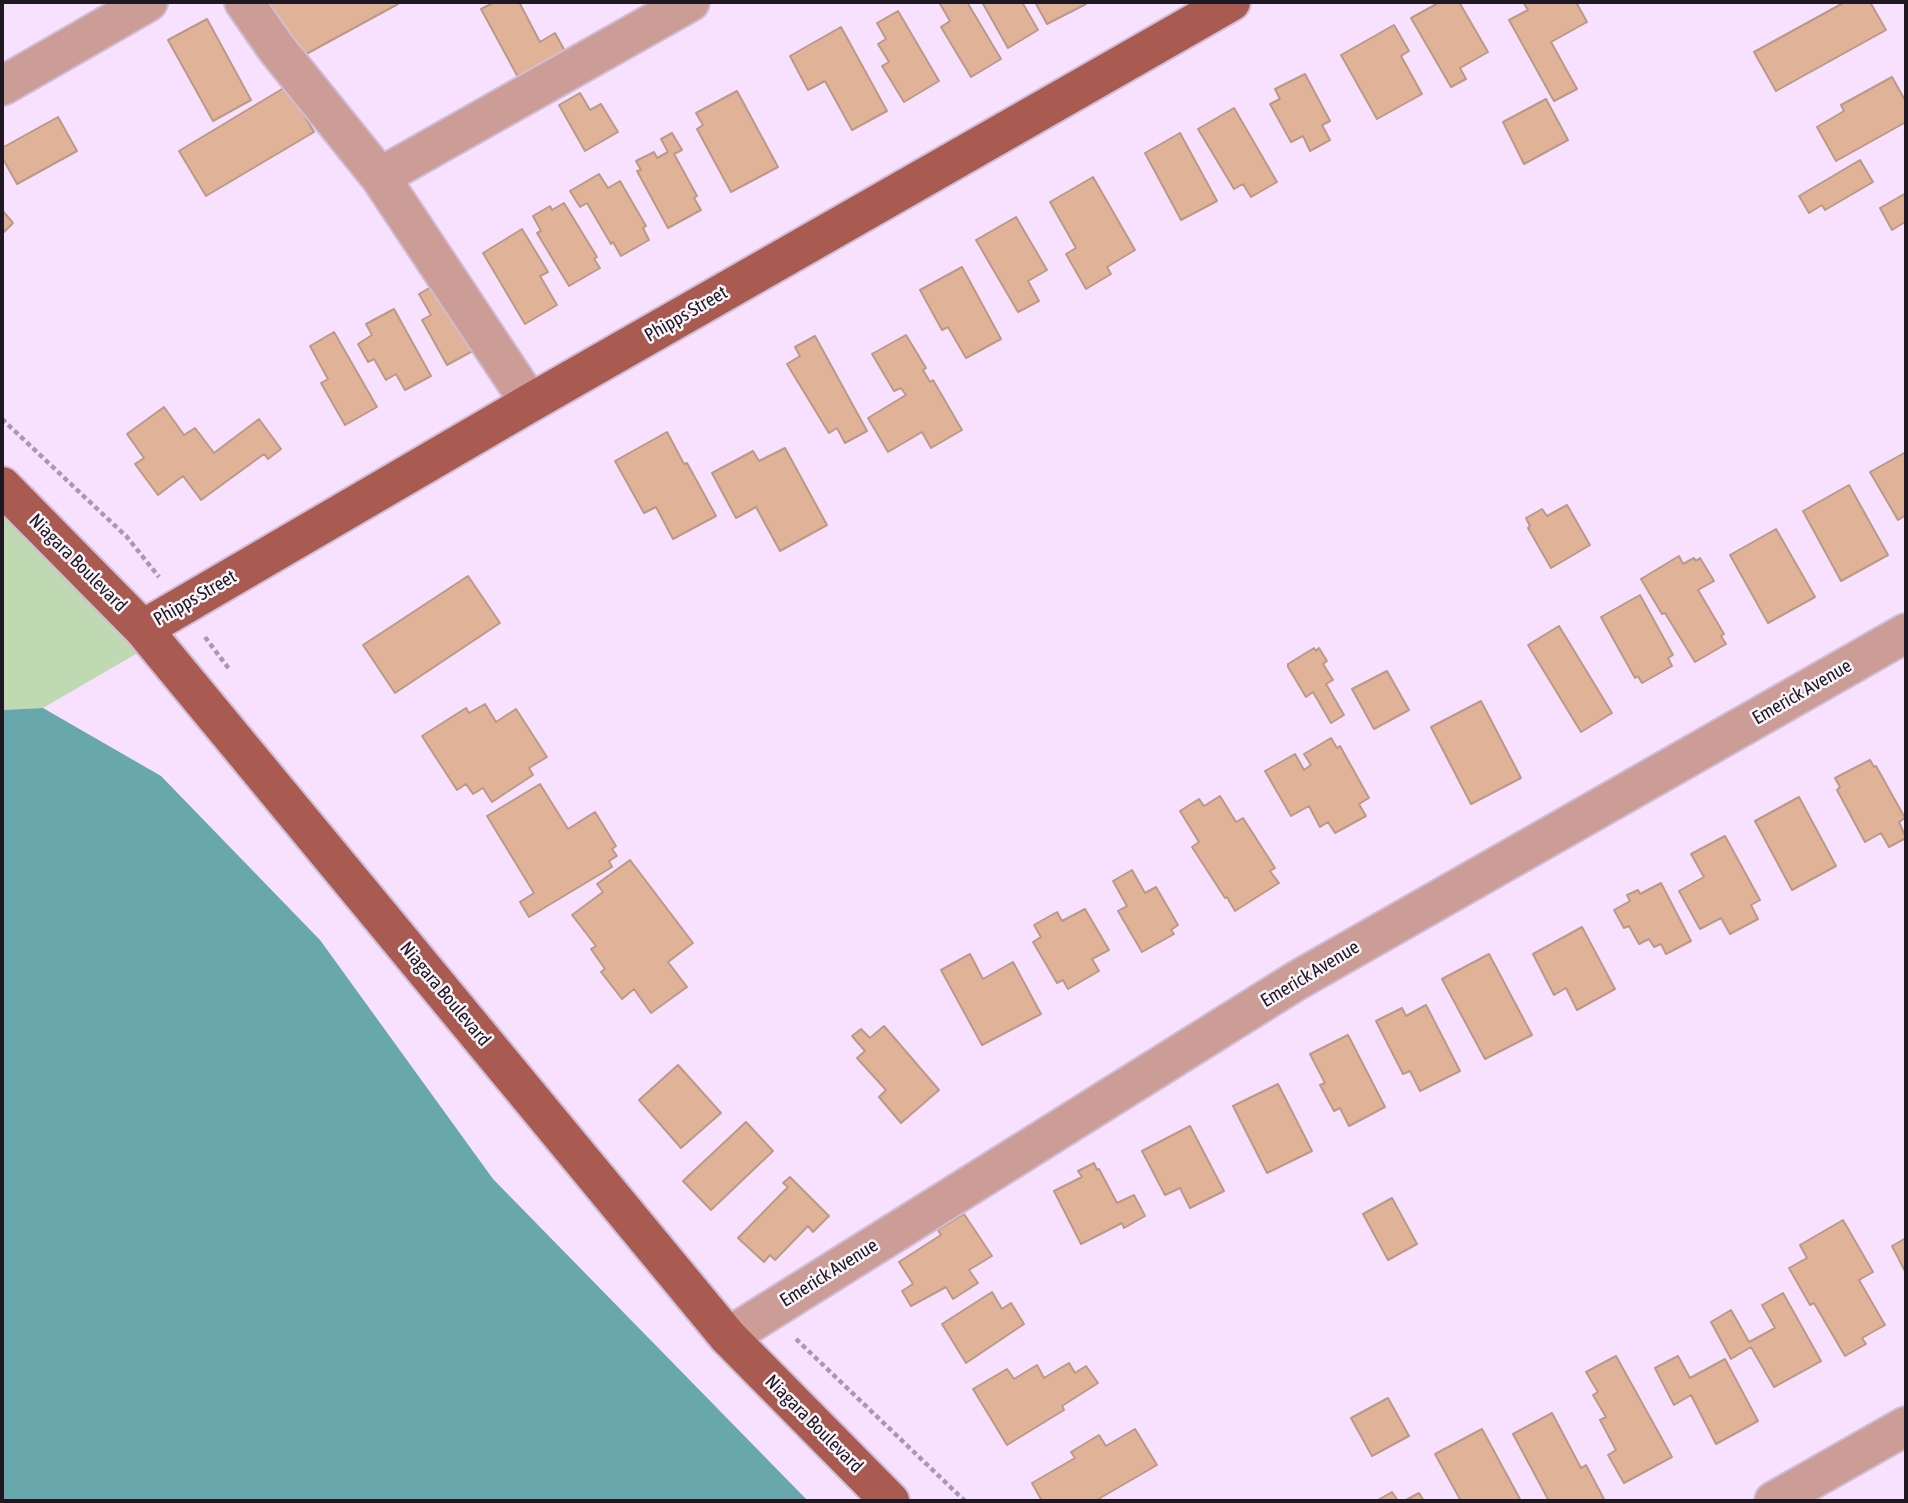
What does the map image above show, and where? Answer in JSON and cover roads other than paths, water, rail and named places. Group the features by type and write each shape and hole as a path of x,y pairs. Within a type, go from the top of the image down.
{"main road":[{"name":"Phipps Street","path":"143,629 530,403 1231,2"},
{"name":"Niagara Boulevard","path":"2,486 143,629 728,1337 890,1501"}],"street":[{"path":"2,86 148,2"},
{"path":"244,2 276,48 380,177 530,403"},
{"path":"380,177 690,2"},
{"name":"Emerick Avenue","path":"728,1337 1296,981 1906,633"},
{"path":"1774,1501 1906,1426"}]}
